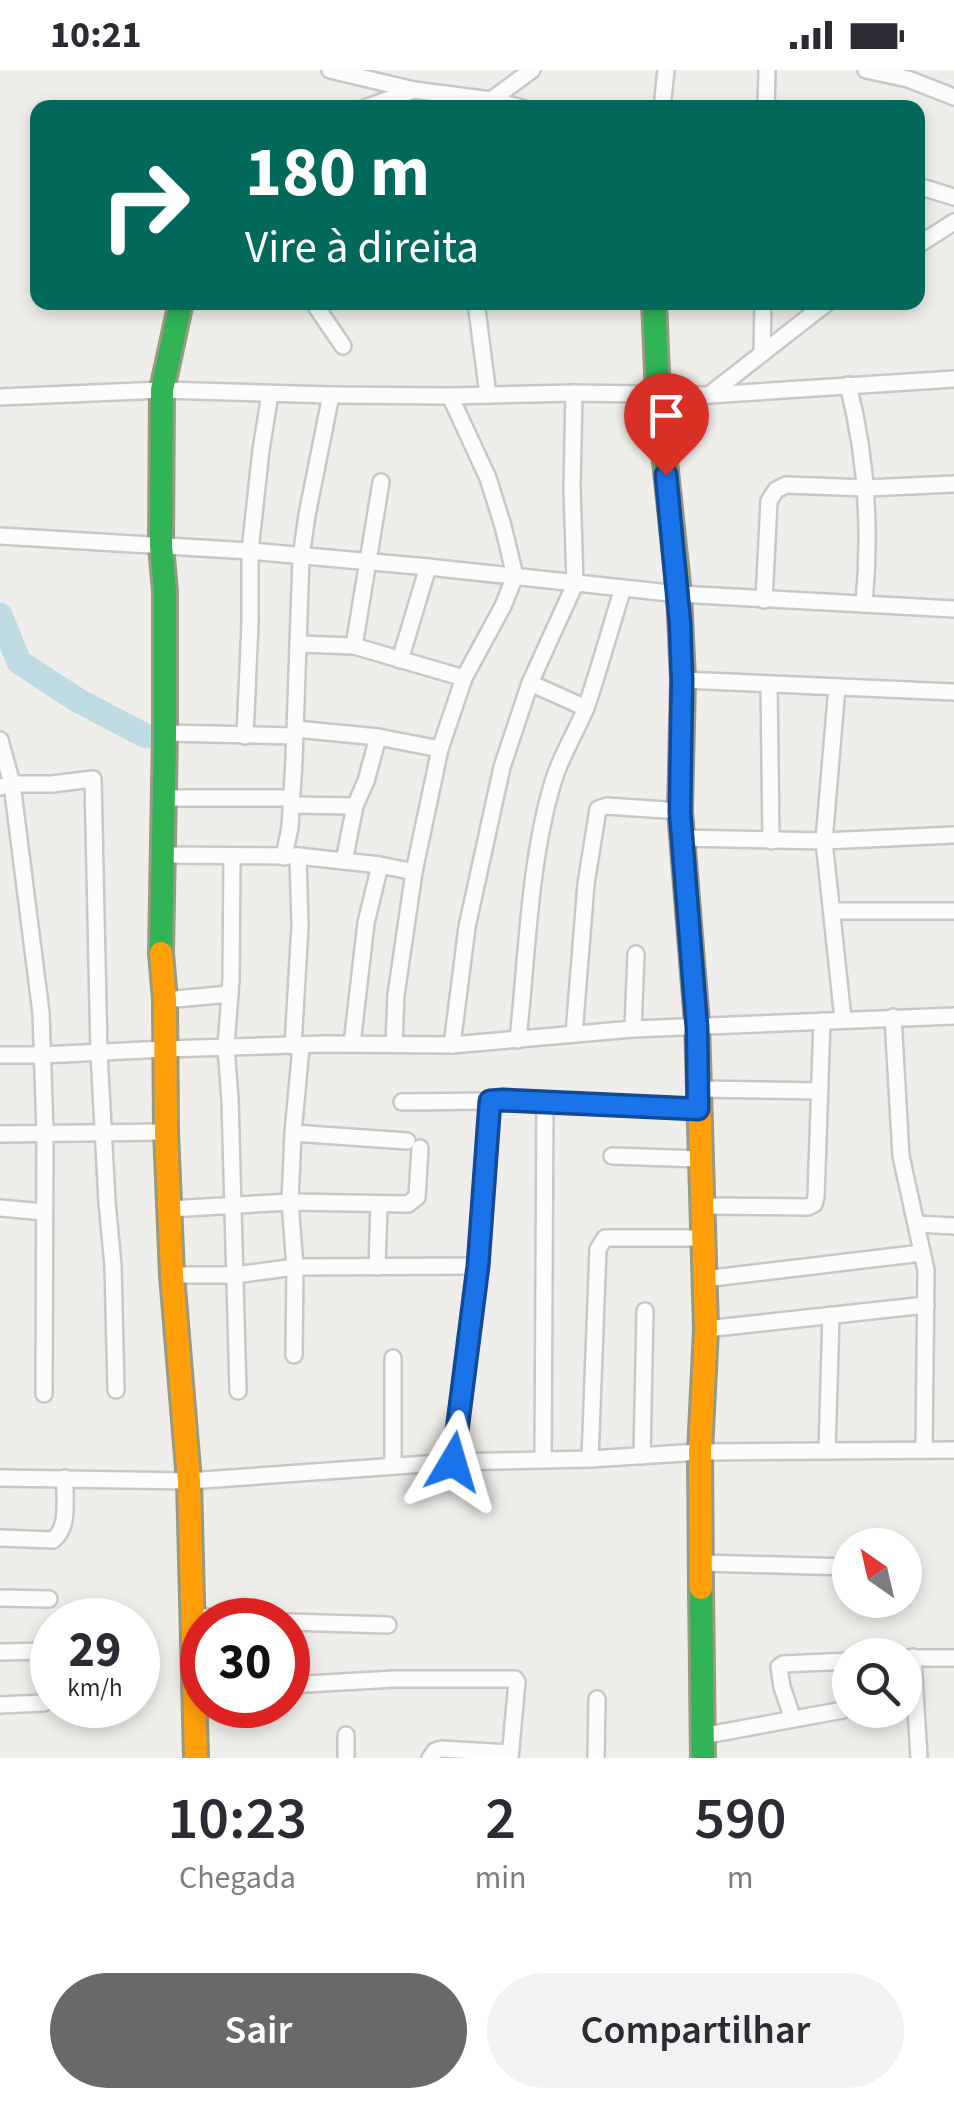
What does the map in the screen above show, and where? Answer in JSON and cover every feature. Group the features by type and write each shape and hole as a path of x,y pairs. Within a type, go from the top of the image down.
{"street":[{"path":"330,70 392,77 439,100"},
{"path":"492,100 532,70"},
{"path":"663,100 666,70"},
{"path":"766,100 767,70"},
{"path":"866,70 908,79 954,97"},
{"path":"387,100 414,90"},
{"path":"925,188 952,196 954,179"},
{"path":"925,241 954,222"},
{"path":"179,310 162,390 165,734 160,967 165,1000 172,1275 189,1480 192,1598"},
{"path":"318,310 343,346"},
{"path":"477,310 488,395"},
{"path":"654,310 658,395 678,594 682,680 680,812 697,1028 706,1329 700,1452 703,1747 792,1719 832,1712"},
{"path":"762,352 763,310"},
{"path":"710,395 817,310"},
{"path":"0,397 162,390 331,395 710,395 954,379"},
{"path":"848,385 859,427 867,488 868,566 864,604"},
{"path":"452,1045 467,927 502,767 530,683 576,584 574,393"},
{"path":"244,736 250,551 270,394"},
{"path":"294,1355 295,1267 290,1202 300,926 291,857 291,801 300,644 298,597 306,515 331,395"},
{"path":"394,1044 396,994 414,872 440,749 464,678 503,606 514,576 488,478 450,396"},
{"path":"354,646 380,482"},
{"path":"764,600 768,501 776,490 786,485 867,488 954,484"},
{"path":"0,536 250,551 678,594 954,610"},
{"path":"400,660 428,567"},
{"path":"518,1040 538,850 553,781 586,708 623,588"},
{"path":"300,644 354,646 464,678"},
{"path":"682,680 954,692"},
{"path":"530,683 586,708"},
{"path":"769,684 771,840"},
{"path":"837,688 824,841 842,1019"},
{"path":"165,734 296,733 378,738 440,749"},
{"path":"344,861 355,806 378,738"},
{"path":"0,740 41,1013 45,1134 44,1394"},
{"path":"6,785 93,779 99,1052 113,1266 116,1390"},
{"path":"163,798 355,806"},
{"path":"574,1034 586,884 598,809 607,806 680,812"},
{"path":"682,838 824,841 954,836"},
{"path":"163,856 291,857 414,872"},
{"path":"232,857 226,1047 238,1390"},
{"path":"352,1044 366,923 380,865"},
{"path":"832,911 954,911"},
{"path":"633,1029 636,954"},
{"path":"165,1000 230,994"},
{"path":"0,1055 352,1044 452,1045 633,1029 954,1016"},
{"path":"893,1017 901,1156 926,1270 924,1450"},
{"path":"703,1206 814,1204 822,1020"},
{"path":"402,1102 698,1099 820,1091"},
{"path":"453,1462 478,1266 490,1101"},
{"path":"543,1460 544,1102"},
{"path":"0,1134 166,1132"},
{"path":"170,1209 290,1202 408,1204 417,1197 414,1144 292,1134"},
{"path":"612,1156 700,1159"},
{"path":"377,1267 378,1204"},
{"path":"0,1208 44,1212"},
{"path":"917,1224 954,1226"},
{"path":"590,1459 598,1249 606,1238 702,1238"},
{"path":"704,1279 922,1253"},
{"path":"172,1275 235,1274 295,1267 478,1266"},
{"path":"706,1329 926,1305"},
{"path":"642,1456 645,1311"},
{"path":"827,1451 831,1315"},
{"path":"392,1358 393,1466"},
{"path":"0,1478 189,1480 453,1462 700,1452 954,1450"},
{"path":"0,1538 58,1538 64,1530 65,1478"},
{"path":"702,1563 832,1567"},
{"path":"0,1598 30,1599"},
{"path":"310,1623 388,1625"},
{"path":"0,1652 30,1651"},
{"path":"922,1658 954,1658"},
{"path":"792,1719 779,1667 832,1661"},
{"path":"310,1683 515,1679 510,1756 441,1749 430,1758"},
{"path":"596,1758 598,1698"},
{"path":"0,1705 30,1704"},
{"path":"196,1758 197,1728"},
{"path":"916,1728 919,1758"},
{"path":"346,1734 346,1758"}],"waterway":[{"path":"0,615 19,662 79,701 146,736"}],"traffic: fast":[{"path":"161,953 165,733 162,390 179,310"},
{"path":"654,310 658,395 679,594 683,680 680,811 697,1023"},
{"path":"701,1588 703,1758"}],"traffic: slow":[{"path":"161,953 172,1275 189,1481 196,1758"},
{"path":"697,1023 706,1329 700,1452 701,1588"}],"route":[{"path":"453,1462 478,1266 490,1101 698,1109 697,1028 680,812 680,623 666,475"}]}
